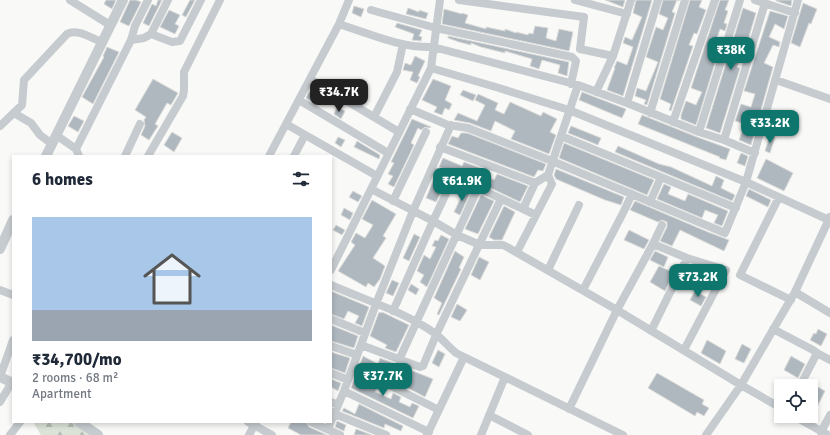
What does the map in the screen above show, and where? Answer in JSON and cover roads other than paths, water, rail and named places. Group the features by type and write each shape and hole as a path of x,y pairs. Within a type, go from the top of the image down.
{"street":[{"path":"70,0 110,25"},
{"path":"46,155 123,0"},
{"path":"14,113 31,123 40,135 54,139 77,152 131,40 135,26 148,0"},
{"path":"131,40 144,38 151,34 168,0"},
{"path":"151,34 172,42 180,41 201,0"},
{"path":"149,155 182,96 184,90 184,72 220,0"},
{"path":"270,155 339,24 349,0"},
{"path":"332,268 430,68 440,0"},
{"path":"458,0 584,17 580,49 576,61 570,110 548,175 552,184 517,252"},
{"path":"575,0 627,14"},
{"path":"596,92 613,56 631,0"},
{"path":"627,103 658,0"},
{"path":"650,113 685,0"},
{"path":"673,122 715,0"},
{"path":"698,132 740,0"},
{"path":"755,0 795,13"},
{"path":"410,109 450,125 468,128 552,161 725,233 746,182 798,0"},
{"path":"724,140 764,3"},
{"path":"371,10 436,28 572,57 576,61"},
{"path":"339,24 402,44 420,47 433,47 574,85 627,103 755,153"},
{"path":"0,126 22,105 24,80 66,34 78,32 102,42"},
{"path":"374,117 397,72 402,44"},
{"path":"580,49 613,56"},
{"path":"430,68 570,110 830,218 793,296 741,385 706,435"},
{"path":"310,79 399,132"},
{"path":"776,80 830,99"},
{"path":"299,100 388,153"},
{"path":"125,155 140,124"},
{"path":"286,124 377,176"},
{"path":"332,419 335,403 344,391 376,304 413,211 432,170 450,125"},
{"path":"393,201 426,132"},
{"path":"294,155 305,134"},
{"path":"561,136 736,208"},
{"path":"440,147 535,183"},
{"path":"432,170 453,180 478,188 536,215"},
{"path":"523,209 535,183 548,175"},
{"path":"650,202 661,177"},
{"path":"393,311 453,180"},
{"path":"399,360 478,188"},
{"path":"371,190 433,221 457,235 480,245 504,245 617,310 774,404"},
{"path":"583,290 624,213 632,194"},
{"path":"740,276 780,197"},
{"path":"361,345 399,360 422,367 501,199"},
{"path":"548,270 579,205"},
{"path":"0,249 12,222"},
{"path":"569,409 617,310 662,225"},
{"path":"652,244 687,258 726,270 793,296 830,313"},
{"path":"651,331 687,258"},
{"path":"684,350 726,270"},
{"path":"332,285 416,322 436,335 456,353 569,409 611,432 623,435"},
{"path":"0,290 12,295"},
{"path":"332,319 365,333"},
{"path":"773,329 830,360"},
{"path":"12,343 0,377 12,382"},
{"path":"332,346 357,355"},
{"path":"804,379 817,353"},
{"path":"344,391 428,433 464,357"},
{"path":"353,367 439,410"},
{"path":"332,373 348,380"},
{"path":"481,435 505,377"},
{"path":"0,402 12,384"},
{"path":"334,414 386,435"},
{"path":"489,415 528,435"},
{"path":"806,423 824,433 830,415"},
{"path":"10,435 19,423"},
{"path":"81,423 98,435"},
{"path":"250,435 253,423 272,435"},
{"path":"314,423 340,435"},
{"path":"328,429 330,423"}]}
